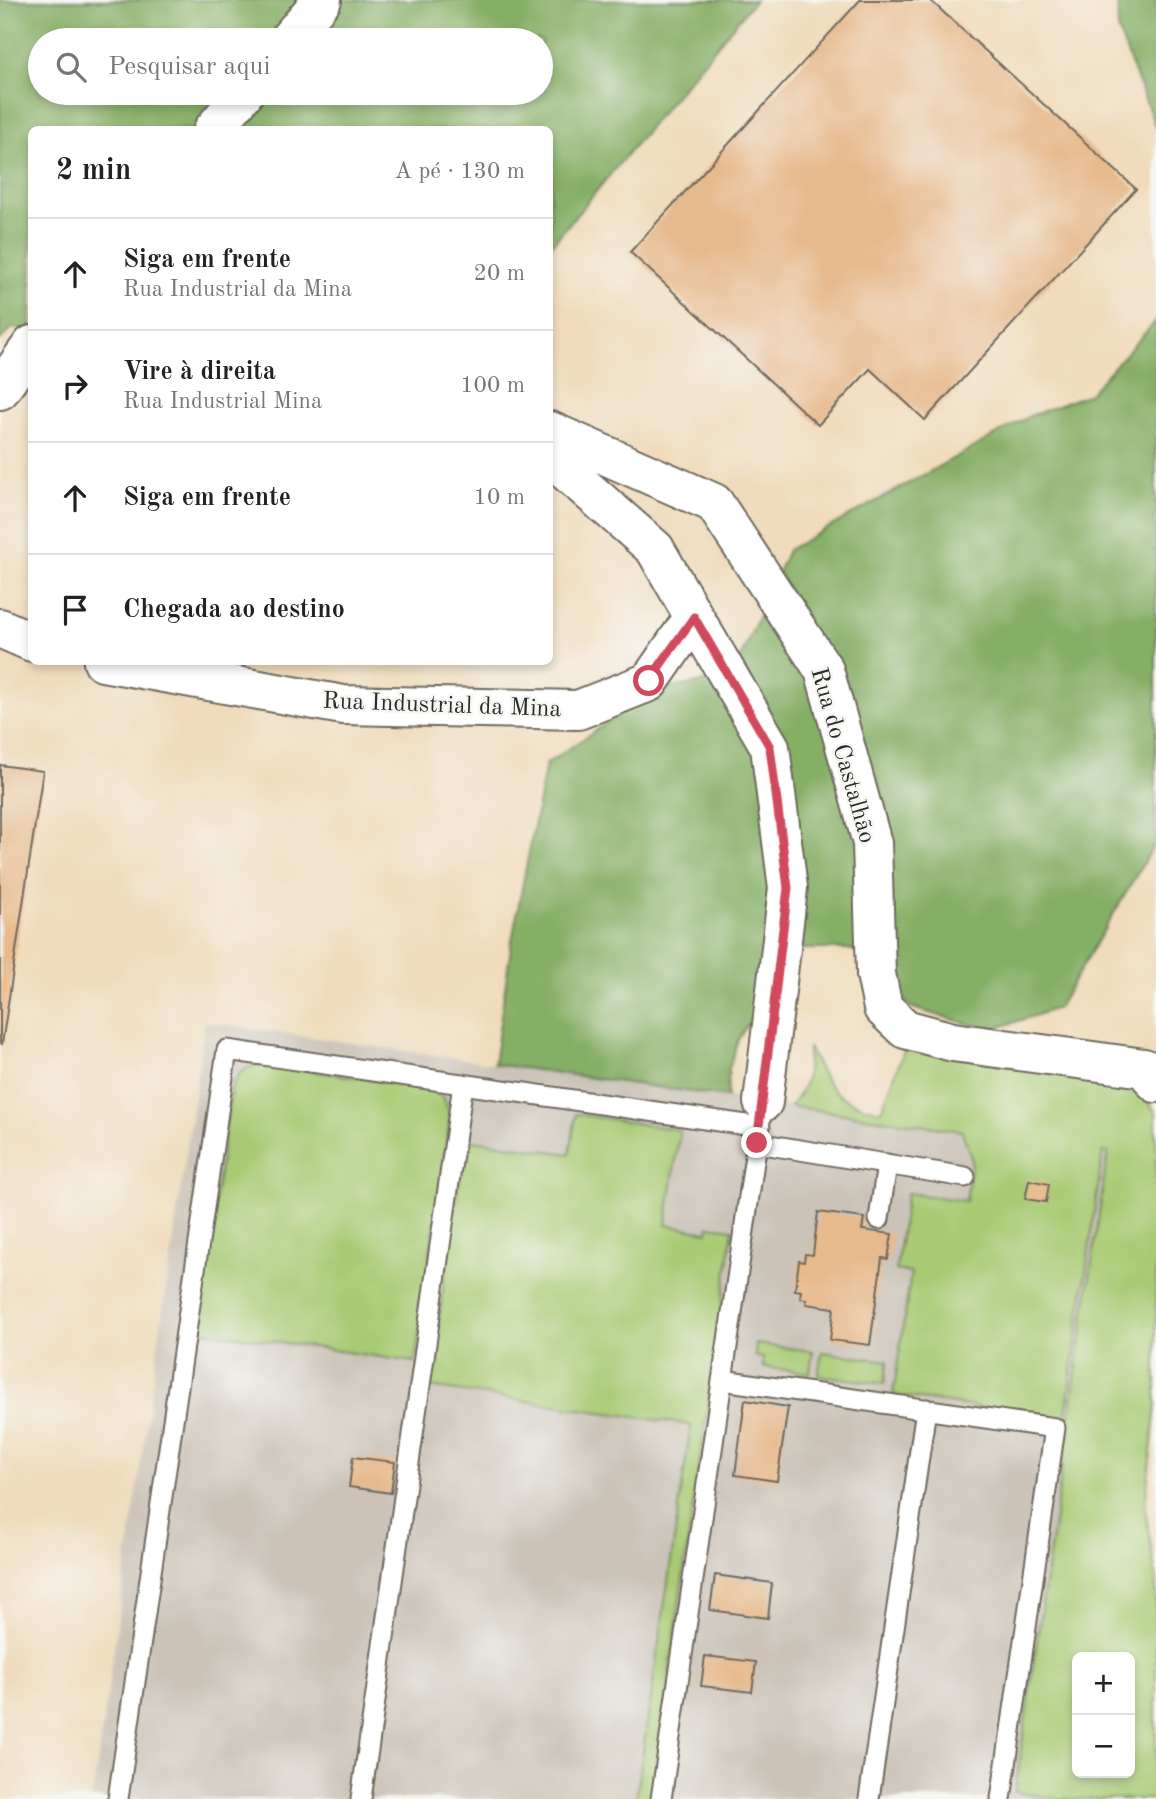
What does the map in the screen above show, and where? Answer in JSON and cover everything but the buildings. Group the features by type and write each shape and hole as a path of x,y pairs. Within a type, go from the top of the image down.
{"street":[{"path":"298,28 322,0"},
{"path":"216,126 234,105"},
{"path":"0,390 22,350"},
{"name":"Rua do Castalhão","path":"553,432 714,503 824,670 872,843 876,974 883,1008 905,1029 953,1042 1144,1068 1156,1083"},
{"path":"553,460 655,549 770,747 788,888 760,1124"},
{"name":"Rua Industrial da Mina","path":"120,665 343,705 578,710 649,681 694,617"},
{"path":"0,628 28,640"}],"lane":[{"path":"118,1799 227,1050 760,1124 887,1164 965,1177"},
{"path":"361,1799 463,1084"},
{"path":"661,1799 760,1124"},
{"path":"879,1219 887,1164"},
{"path":"722,1380 1055,1428 1001,1799"},
{"path":"869,1799 926,1409"}],"shaded area":[{"path":"205,1022 1108,1152 1015,1792 1060,1799 92,1799"}],"green space":[{"path":"0,0 755,0 553,243 553,126 28,126 28,330 12,328 0,340"},
{"path":"1117,0 1156,0 1156,128 1118,30"},
{"path":"1156,321 1156,842 1058,1008 991,1030 910,1007 901,995 893,962 848,949 801,949 772,942 762,1001 738,1040 729,1068 727,1097 494,1064 512,940 546,764 654,691 732,677 788,550 1030,416 1089,394"},
{"path":"808,1047 834,1091 852,1102 881,1111 905,1048 1112,1081 1128,1086 1140,1094 1156,1113 1156,1405 1145,1508 1156,1577 1156,1799 1060,1799 1015,1792 1108,1152 1103,1152 1065,1420 893,1395 911,1273 896,1270 907,1193 966,1201 972,1161 962,1131 790,1106 804,1086"},
{"path":"261,1064 425,1087 444,1098 450,1116 415,1362 196,1330 231,1090 235,1079 242,1072"},
{"path":"576,1114 680,1130 666,1225 708,1232 709,1226 733,1229 651,1799 636,1799 691,1425 429,1387 465,1139 570,1154"},
{"path":"756,1344 813,1351 810,1373 763,1367 763,1358 755,1356"},
{"path":"822,1352 888,1361 884,1384 818,1375"}],"route":[{"path":"649,681 694,617 770,747 788,888 757,1143"}]}
